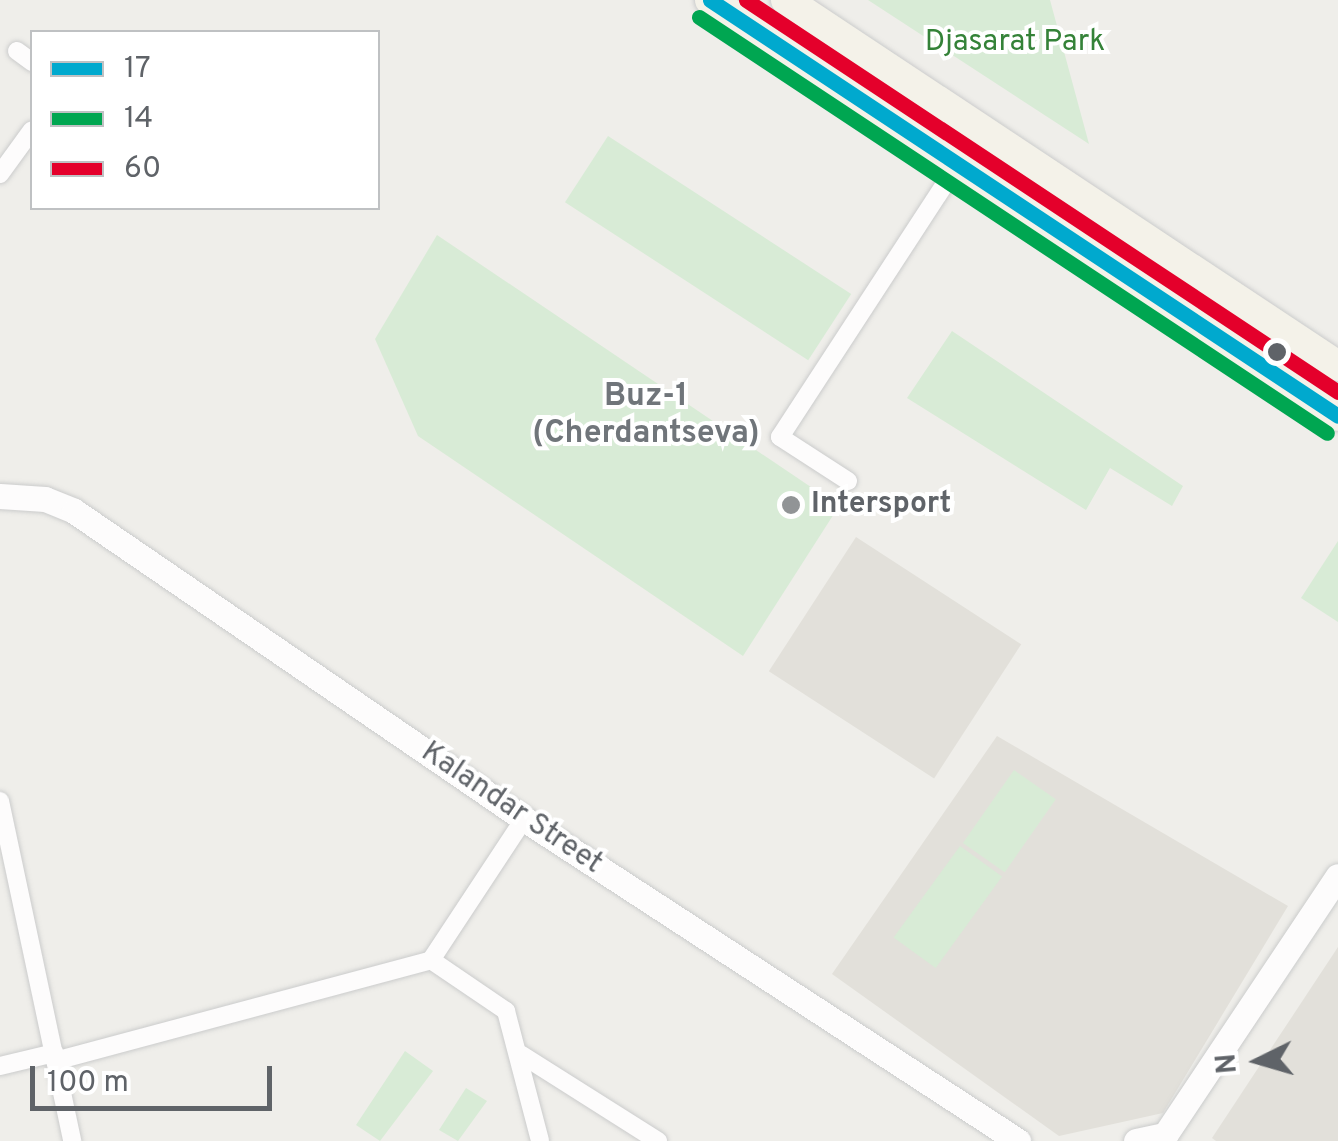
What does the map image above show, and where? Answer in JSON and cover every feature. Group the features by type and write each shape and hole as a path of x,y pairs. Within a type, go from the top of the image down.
{"main road":[{"path":"710,0 1338,416"},
{"path":"786,0 1338,366"}],"street":[{"path":"0,174 30,133"},
{"path":"848,481 780,436 958,164"},
{"name":"Kalandar Street","path":"0,496 45,498 74,511 524,819 1018,1141"},
{"path":"0,801 72,1141"},
{"path":"0,1066 55,1057 431,960 524,819"},
{"path":"1136,1141 1165,1138 1338,876"},
{"path":"431,960 506,1010 522,1055 540,1141"},
{"path":"522,1055 658,1141"}],"shaded area":[{"path":"856,537 1021,644 934,778 769,671"},
{"path":"997,736 1288,906 1163,1113 1059,1136 832,974"},
{"path":"1338,947 1338,1141 1216,1141 1212,1138"}],"green space":[{"name":"Djasarat Park","path":"868,0 1050,0 1089,144"},
{"path":"608,136 851,294 808,360 565,202"},
{"path":"437,235 839,506 743,656 418,436 375,339"},
{"path":"952,331 1183,486 1172,506 1110,468 1086,510 907,398"},
{"path":"1338,541 1338,622 1301,598"},
{"path":"1014,770 1056,799 1005,872 963,843"},
{"path":"960,846 1002,877 936,968 894,937"},
{"path":"405,1051 433,1071 380,1141 356,1125"},
{"path":"466,1088 487,1101 458,1141 439,1130"}],"transit line":[{"name":"17","path":"710,0 1338,416"},
{"name":"60","path":"746,0 1338,392"},
{"name":"14","path":"699,17 1327,433"}],"place":[{"name":"Intersport","path":"791,505"}],"district":[{"name":"Buz-1 (Cherdantseva)","path":"646,416"}]}
